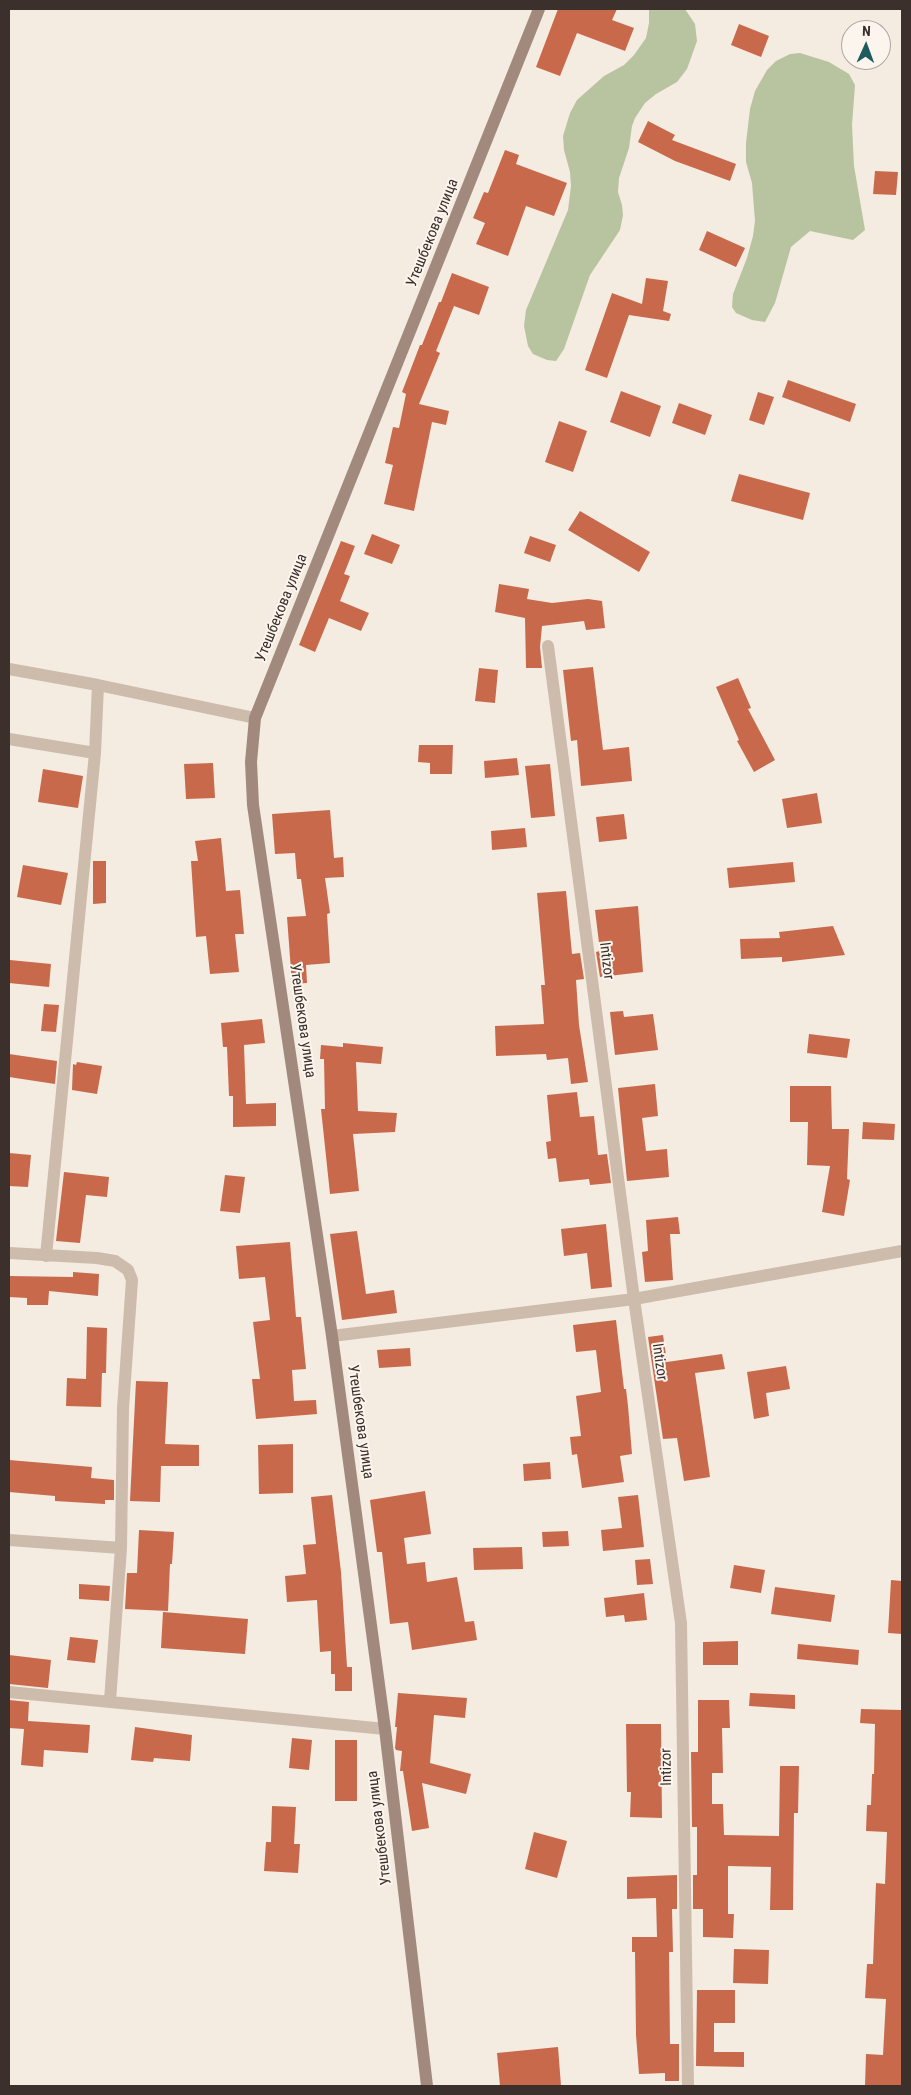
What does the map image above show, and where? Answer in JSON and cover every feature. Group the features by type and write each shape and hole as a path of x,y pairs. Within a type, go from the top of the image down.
{"main road":[{"name":"Утешбекова улица","path":"427,2086 385,1729 332,1336 253,805 251,762 255,718 539,9"}],"street":[{"name":"Intizor","path":"548,646 634,1299 681,1623 688,2086"},
{"path":"9,669 98,685 255,718"},
{"path":"46,1256 95,753 98,685"},
{"path":"9,739 95,753"},
{"path":"332,1336 634,1299 902,1251"},
{"path":"9,1253 97,1258 115,1261 128,1270 132,1280 123,1408 121,1548 110,1701"},
{"path":"9,1540 121,1548"},
{"path":"9,1692 385,1729"}],"green space":[{"path":"649,9 685,9 695,24 697,41 687,69 677,82 645,103 635,118 629,148 619,178 618,192 623,215 620,230 590,275 564,349 556,361 547,360 533,354 528,346 524,326 526,310 568,210 571,186 563,136 570,113 577,100 604,76 624,65 646,38"},
{"path":"800,53 829,62 849,74 855,85 852,125 854,166 865,230 853,240 810,231 791,247 775,303 765,322 752,320 736,313 732,307 733,294 747,258 755,221 752,183 746,162 746,143 750,109 755,91 767,70 776,61 790,54"}],"building":[{"path":"558,9 617,9 612,20 634,28 625,51 577,33 560,76 536,67"},
{"path":"739,24 769,36 761,57 731,45"},
{"path":"648,121 675,135 672,140 736,164 730,181 675,161 638,142"},
{"path":"505,150 519,155 516,164 567,183 554,216 526,206 508,256 476,244 485,223 473,218 484,192 488,193"},
{"path":"875,171 898,172 896,195 873,194"},
{"path":"707,231 745,248 736,267 699,250"},
{"path":"452,273 489,287 479,315 454,306 436,351 440,353 419,404 449,411 446,425 432,422 414,511 384,504 393,465 385,463 393,427 399,428 406,394 402,392 420,345 422,345"},
{"path":"646,278 668,281 663,311 671,314 669,321 629,315 607,378 585,370 612,293 642,304"},
{"path":"788,380 856,404 850,422 782,397"},
{"path":"621,391 661,406 650,437 610,422"},
{"path":"758,392 774,397 764,425 749,420"},
{"path":"679,403 712,415 705,435 672,423"},
{"path":"559,421 587,431 573,472 545,462"},
{"path":"739,474 810,493 803,520 731,501"},
{"path":"580,511 650,552 639,572 568,530"},
{"path":"372,534 400,545 392,564 364,554"},
{"path":"530,536 556,545 550,562 524,553"},
{"path":"341,541 355,546 344,574 350,576 340,601 369,613 361,631 329,618 315,652 299,645"},
{"path":"499,584 529,589 527,599 552,603 588,599 602,601 605,628 586,630 584,621 542,626 540,647 542,668 526,668 525,618 495,612"},
{"path":"593,667 603,750 629,747 632,781 581,786 577,740 571,741 563,670"},
{"path":"479,668 498,670 495,703 475,701"},
{"path":"738,678 751,708 748,709 775,760 754,772 737,741 739,740 716,687"},
{"path":"419,745 453,745 452,774 430,774 430,763 418,762"},
{"path":"517,758 519,775 485,778 484,761"},
{"path":"213,763 215,798 186,799 184,764"},
{"path":"550,764 555,816 531,818 525,766"},
{"path":"43,769 83,776 78,808 38,802"},
{"path":"817,793 822,823 787,828 782,799"},
{"path":"330,810 334,858 343,857 344,877 325,878 330,913 327,914 330,963 306,965 307,983 292,984 287,917 306,916 301,879 297,879 295,853 275,854 272,814"},
{"path":"624,814 627,839 599,842 596,817"},
{"path":"525,828 527,847 492,850 491,831"},
{"path":"221,838 226,891 240,890 244,934 235,934 239,972 210,974 206,936 196,937 191,861 198,861 195,841"},
{"path":"93,861 106,861 106,903 93,904"},
{"path":"793,862 795,882 729,888 727,868"},
{"path":"23,865 68,873 61,905 17,897"},
{"path":"566,891 572,954 580,953 584,979 576,980 579,1025 588,1082 571,1084 568,1058 547,1060 546,1054 496,1056 495,1026 544,1024 541,985 545,985 537,893"},
{"path":"638,906 643,972 600,977 596,952 600,951 595,910"},
{"path":"833,926 845,955 782,962 782,957 741,959 740,939 780,938 779,932"},
{"path":"10,960 51,964 49,987 9,983"},
{"path":"44,1004 59,1005 56,1032 41,1031"},
{"path":"623,1011 624,1017 653,1014 658,1050 615,1055 610,1012"},
{"path":"262,1019 265,1043 244,1045 246,1104 276,1103 276,1126 233,1127 233,1096 229,1096 227,1047 223,1047 221,1023"},
{"path":"809,1034 850,1039 847,1058 807,1053"},
{"path":"343,1043 383,1047 381,1064 356,1062 358,1111 397,1113 395,1132 353,1134 359,1191 330,1194 321,1109 325,1109 324,1059 320,1059 321,1045 343,1047"},
{"path":"9,1054 57,1061 55,1084 9,1077"},
{"path":"77,1062 102,1066 97,1094 72,1090 73,1064 76,1065"},
{"path":"655,1084 658,1116 642,1118 646,1151 667,1149 669,1177 627,1181 618,1088"},
{"path":"790,1086 831,1086 832,1129 849,1129 847,1179 850,1180 844,1216 822,1212 830,1166 807,1165 808,1122 790,1122"},
{"path":"577,1092 580,1117 594,1116 598,1155 607,1154 611,1183 590,1185 589,1179 559,1182 556,1158 548,1159 546,1142 551,1141 547,1095"},
{"path":"863,1122 895,1124 894,1140 862,1139"},
{"path":"9,1153 31,1155 28,1187 9,1186"},
{"path":"64,1172 109,1177 107,1197 86,1195 80,1243 56,1241"},
{"path":"225,1175 245,1177 240,1213 220,1211"},
{"path":"678,1217 680,1234 670,1234 673,1280 645,1282 642,1252 648,1251 646,1220"},
{"path":"606,1224 612,1287 591,1289 587,1253 564,1256 561,1229"},
{"path":"357,1231 366,1294 394,1290 397,1313 342,1320 330,1234"},
{"path":"290,1242 296,1317 301,1317 306,1369 292,1370 294,1401 316,1400 317,1414 256,1419 252,1379 260,1379 253,1322 270,1320 265,1277 239,1279 236,1246"},
{"path":"73,1272 99,1274 98,1296 49,1291 48,1305 27,1305 27,1298 9,1297 9,1276 73,1277"},
{"path":"616,1320 624,1389 626,1389 632,1454 620,1456 624,1482 582,1488 577,1454 572,1455 570,1437 581,1436 576,1396 601,1392 596,1350 576,1352 573,1325"},
{"path":"87,1327 107,1328 106,1373 102,1373 101,1407 66,1406 67,1378 86,1379"},
{"path":"663,1335 667,1362 722,1354 725,1369 695,1373 710,1477 684,1481 677,1438 663,1439 648,1337"},
{"path":"410,1348 411,1366 379,1368 377,1350"},
{"path":"786,1366 790,1389 766,1393 769,1416 754,1419 747,1372"},
{"path":"136,1381 168,1382 165,1444 199,1445 199,1466 161,1466 160,1502 130,1501"},
{"path":"293,1444 293,1493 259,1494 258,1445"},
{"path":"9,1460 92,1467 91,1478 114,1480 114,1500 105,1500 105,1504 55,1501 55,1496 9,1492"},
{"path":"550,1462 551,1479 524,1481 523,1464"},
{"path":"425,1491 431,1534 404,1538 407,1564 425,1562 427,1582 457,1577 465,1622 474,1621 477,1640 412,1650 408,1622 390,1624 382,1552 377,1552 370,1500"},
{"path":"332,1495 341,1572 347,1667 352,1667 352,1691 335,1691 335,1674 331,1674 331,1651 320,1652 317,1600 287,1602 285,1576 306,1574 303,1545 316,1544 311,1497"},
{"path":"638,1495 644,1547 603,1551 601,1530 622,1528 618,1497"},
{"path":"139,1530 174,1532 172,1564 170,1564 168,1611 125,1609 127,1573 137,1573"},
{"path":"568,1531 569,1546 543,1547 542,1532"},
{"path":"522,1547 523,1569 474,1570 473,1548"},
{"path":"650,1559 653,1584 637,1585 635,1560"},
{"path":"734,1565 765,1570 761,1593 730,1588"},
{"path":"891,1580 902,1581 902,1634 888,1633"},
{"path":"79,1584 110,1586 109,1601 79,1599"},
{"path":"775,1587 835,1595 831,1622 771,1614"},
{"path":"644,1593 647,1620 625,1622 624,1615 606,1617 604,1598"},
{"path":"163,1612 248,1619 245,1654 161,1648"},
{"path":"70,1637 98,1640 95,1663 67,1660"},
{"path":"738,1641 738,1665 703,1665 703,1642"},
{"path":"798,1644 859,1650 858,1665 797,1659"},
{"path":"9,1655 51,1660 48,1688 9,1684"},
{"path":"398,1693 467,1698 465,1718 434,1715 430,1763 471,1774 466,1794 422,1783 429,1828 412,1831 403,1771 400,1771 402,1751 395,1748"},
{"path":"750,1693 795,1695 795,1709 749,1706"},
{"path":"9,1700 29,1702 28,1721 90,1725 88,1753 44,1750 43,1767 21,1765 24,1729 9,1728"},
{"path":"698,1700 729,1700 730,1728 722,1728 723,1773 712,1773 712,1804 723,1804 724,1835 779,1836 780,1766 799,1766 798,1813 794,1813 793,1910 770,1910 771,1867 728,1866 728,1914 734,1914 733,1938 703,1937 703,1909 693,1909 693,1875 697,1875 697,1827 692,1827 691,1752 698,1752"},
{"path":"861,1709 902,1710 901,2086 865,2086 866,2054 883,2055 886,1999 865,1998 867,1964 873,1964 876,1883 885,1884 887,1832 866,1831 867,1805 871,1805 872,1774 874,1774 875,1724 860,1723"},
{"path":"626,1724 661,1724 662,1818 630,1817 631,1792 627,1792"},
{"path":"135,1727 192,1735 190,1761 154,1758 153,1762 131,1760"},
{"path":"292,1738 312,1740 309,1770 289,1768"},
{"path":"335,1740 357,1740 357,1801 335,1801"},
{"path":"272,1806 296,1807 294,1844 300,1844 298,1873 264,1871 266,1842 271,1842"},
{"path":"534,1832 567,1841 557,1878 525,1869"},
{"path":"677,1875 677,1909 672,1909 673,1952 669,1952 670,2044 679,2044 679,2081 665,2081 665,2073 639,2074 636,2035 635,1952 632,1952 632,1937 657,1937 656,1898 627,1899 627,1877"},
{"path":"734,1949 769,1950 768,1984 733,1983"},
{"path":"697,1990 735,1990 735,2023 714,2023 714,2052 744,2052 744,2067 696,2066"},
{"path":"558,2047 561,2086 500,2086 497,2053"}]}
